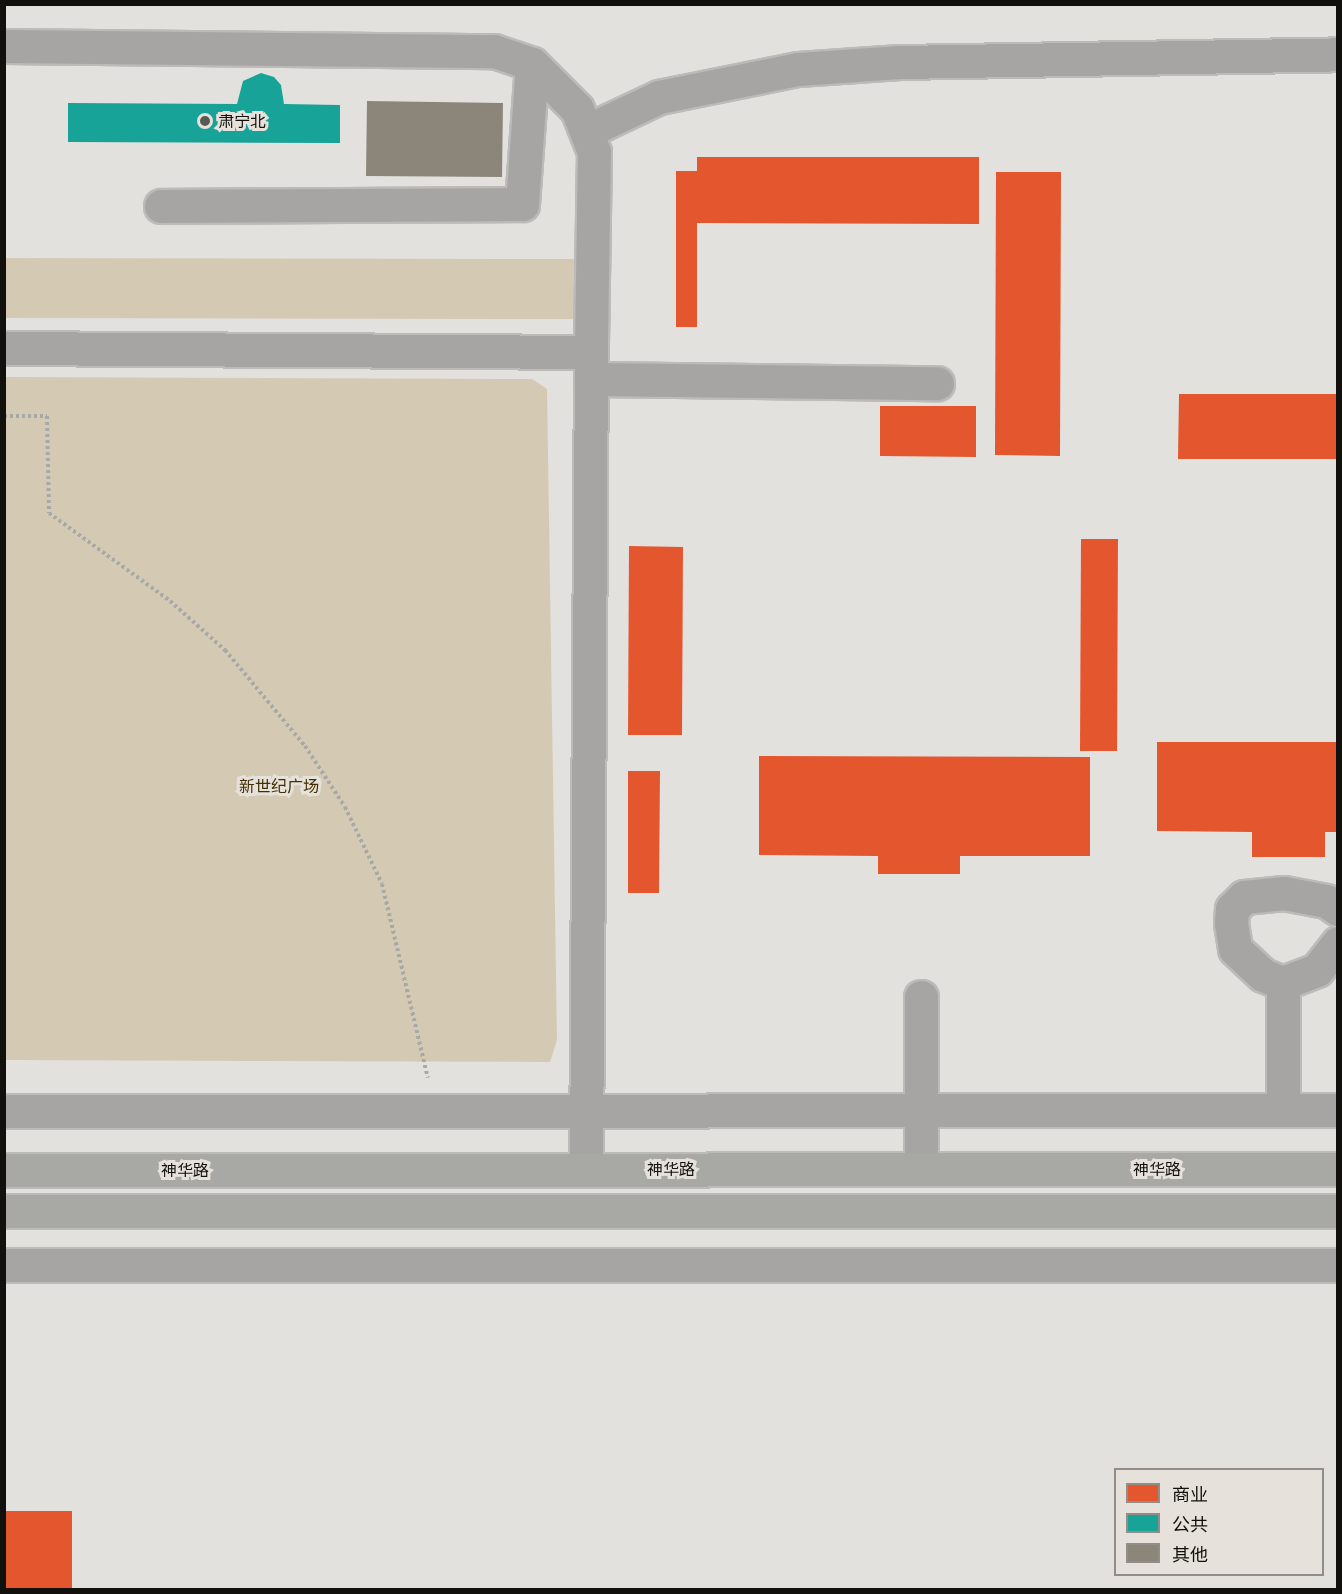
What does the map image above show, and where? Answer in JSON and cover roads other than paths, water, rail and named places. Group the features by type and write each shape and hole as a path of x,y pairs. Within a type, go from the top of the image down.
{"main road":[{"name":"神华路","path":"4,1170 1338,1169"},
{"path":"4,1211 1338,1210"}],"street":[{"path":"4,46 494,51 532,64 576,109 594,152 586,1169"},
{"path":"586,131 659,97 798,69 900,62 1338,54"},
{"path":"161,206 522,204 532,64"},
{"path":"4,348 591,366 937,383"},
{"path":"1338,909 1326,901 1284,893 1244,897 1232,909 1235,949 1263,975 1283,983 1317,970 1338,943"},
{"path":"1283,983 1283,1110"},
{"path":"921,997 921,1169"},
{"path":"4,1111 1338,1110"},
{"path":"4,1265 1338,1265"}],"place":[{"name":"肃宁北","path":"205,121"}],"park label":[{"name":"新世纪广场","path":"279,786"}]}
